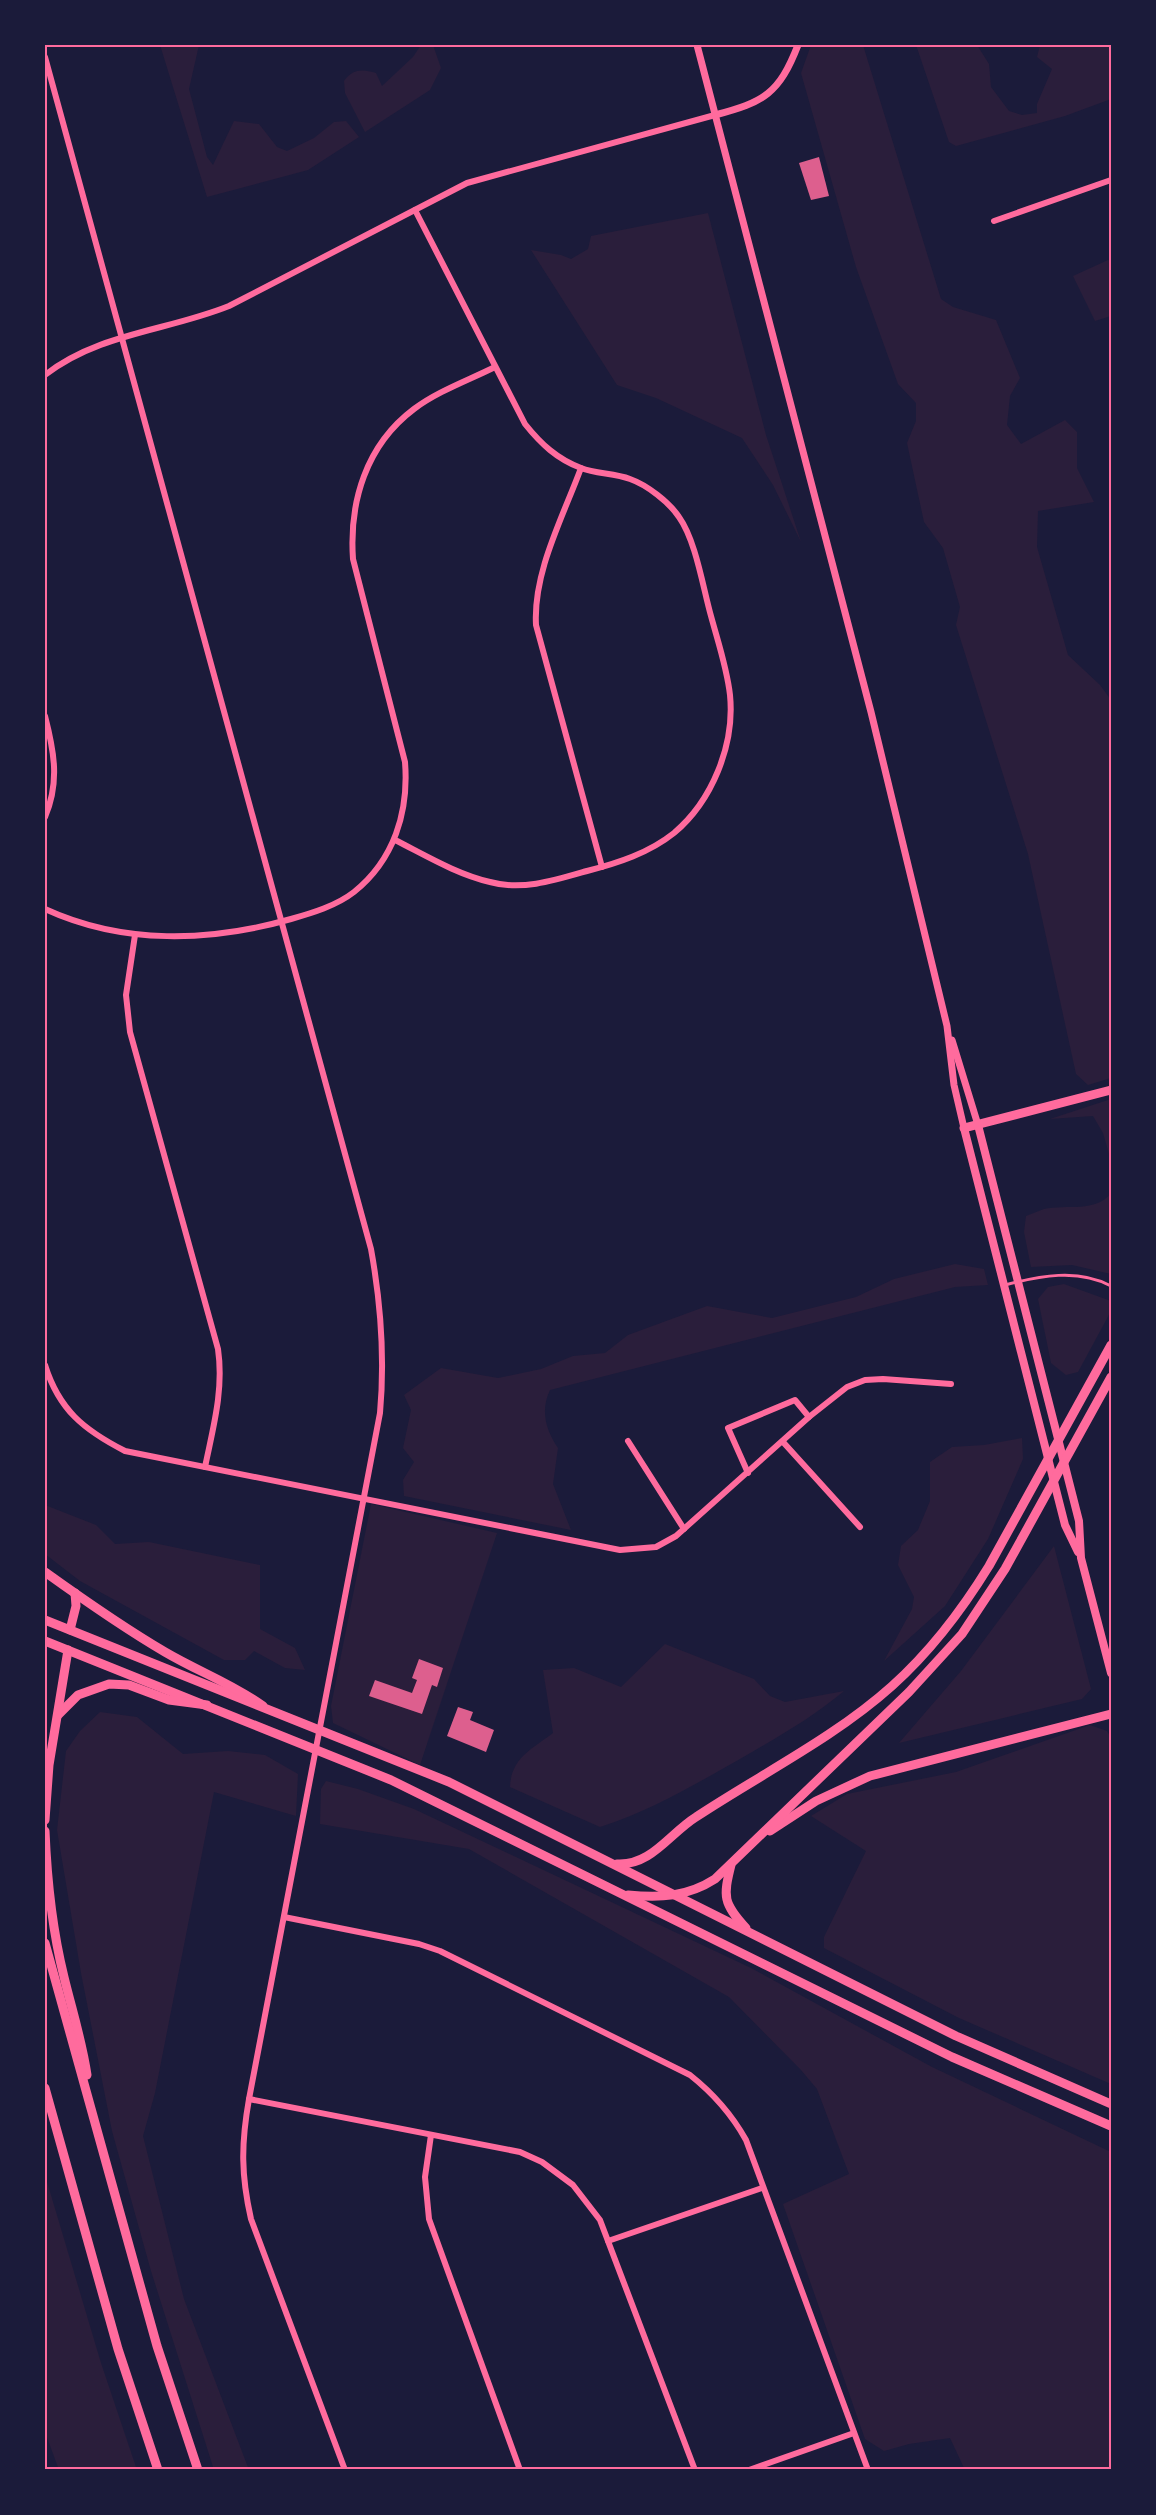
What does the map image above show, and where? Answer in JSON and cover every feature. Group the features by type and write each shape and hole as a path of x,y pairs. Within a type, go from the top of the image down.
{"main road":[{"path":"1111,1090 964,1128 1065,1525 1081,1558 1111,1673"},
{"path":"978,1125 1079,1521 1081,1558"},
{"path":"613,1864 635,1863 648,1857 683,1826 829,1732 892,1686 920,1659 969,1599 1111,1346"},
{"path":"622,1894 676,1895 703,1886 731,1864 936,1664 985,1602 1111,1377"},
{"path":"45,1572 147,1641 192,1666 236,1686 263,1706"},
{"path":"45,1820 56,1717 76,1606 75,1593"},
{"path":"45,1620 449,1782 956,2036 1111,2104"},
{"path":"45,1641 316,1749 444,1805 952,2057 1111,2126"},
{"path":"56,1717 78,1695 109,1684 129,1685 169,1700 207,1705"},
{"path":"751,1844 816,1801 870,1776 1111,1714"},
{"path":"45,1831 52,1913 64,1976 83,2049 91,2110"},
{"path":"731,1864 726,1899 728,1907 749,1932"},
{"path":"45,1943 157,2346 198,2470"},
{"path":"45,2088 118,2349 158,2470"}],"street":[{"path":"697,45 867,693 947,1026 978,1125"},
{"path":"45,375 79,352 121,337 207,315 229,306 467,183 754,104 773,91 798,45"},
{"path":"45,57 370,1249 383,1329 382,1383 378,1422 249,2099 242,2162 244,2187 251,2219 345,2470"},
{"path":"994,221 1111,180"},
{"path":"395,840 460,872 490,882 509,885 530,885 602,867 656,845 675,832 693,812 714,780 725,754 730,720 730,697 723,660 689,538 680,517 648,488 630,479 581,468 554,455 539,441 525,424 415,210"},
{"path":"45,909 63,918 135,935 211,936 280,922 334,904 354,892 382,862 395,840 403,814 407,784 405,762 352,559 351,531 355,498 373,455 389,433 414,409 495,367"},
{"path":"581,468 539,582 535,614 602,867"},
{"path":"45,716 54,748 55,771 54,792 45,817"},
{"path":"135,935 126,995 130,1032 218,1349 221,1367 220,1394 205,1467"},
{"path":"947,1026 954,1085 964,1128"},
{"path":"45,1365 62,1403 80,1424 125,1451 620,1550 656,1547 684,1528 809,1417 847,1387 865,1380 883,1379 951,1384"},
{"path":"748,1473 728,1428 795,1400 809,1417"},
{"path":"628,1441 684,1528"},
{"path":"783,1442 860,1527"},
{"path":"284,1917 419,1944 441,1951 690,2075 712,2093 737,2125 749,2148 868,2470"},
{"path":"249,2099 520,2152 542,2162 573,2185 588,2202 609,2241 694,2470"},
{"path":"431,2135 425,2178 429,2219 520,2470"},
{"path":"609,2241 762,2188"},
{"path":"749,2470 854,2433"}],"lane":[{"path":"1004,1286 1063,1275 1089,1277 1111,1286"}],"shaded area":[{"path":"160,45 199,45 189,89 207,157 213,165 234,121 259,124 277,147 287,151 314,138 334,122 346,121 359,137 308,170 207,197"},
{"path":"421,45 433,45 441,68 430,90 365,132 345,93 344,81 354,72 366,71 376,73 382,86 413,57"},
{"path":"811,45 863,45 941,299 953,307 996,320 1020,378 1010,396 1007,425 1021,444 1065,420 1077,432 1077,468 1094,502 1038,511 1037,547 1068,655 1100,685 1111,700 1111,1078 1088,1085 1076,1074 1028,854 956,625 960,607 943,548 924,522 907,443 916,421 916,403 898,384 856,267 801,73"},
{"path":"916,45 977,45 989,64 991,87 1009,111 1022,115 1037,113 1037,104 1052,69 1037,57 1040,45 1111,45 1111,99 1065,116 956,146 949,142"},
{"path":"708,213 766,435 801,542 773,485 742,438 656,398 617,385 531,250 571,259 588,249 591,236"},
{"path":"1108,260 1111,261 1111,316 1095,321 1073,276"},
{"path":"1111,1099 1111,1161 1103,1133 1093,1116 1050,1119"},
{"path":"1111,1193 1111,1274 1072,1265 1031,1267 1024,1232 1026,1216 1044,1209 1089,1206 1105,1199"},
{"path":"955,1264 984,1269 988,1285 955,1287 550,1390 545,1413 550,1434 558,1448 553,1484 571,1530 404,1496 403,1480 414,1462 403,1448 411,1410 404,1395 441,1368 498,1378 541,1369 573,1356 605,1353 628,1335 707,1306 772,1318 856,1297 894,1279"},
{"path":"1064,1284 1111,1301 1111,1311 1078,1372 1066,1375 1051,1363 1038,1299 1048,1287"},
{"path":"1022,1438 1023,1459 988,1539 945,1606 884,1661 912,1609 914,1597 898,1565 901,1546 918,1530 930,1501 930,1462 952,1447 984,1445"},
{"path":"371,1504 497,1533 420,1765 333,1723 331,1706"},
{"path":"45,1505 96,1525 115,1544 149,1542 260,1565 260,1629 295,1648 305,1670 285,1668 254,1651 245,1660 224,1660 80,1581 45,1554"},
{"path":"1054,1546 1091,1689 1082,1699 899,1743 961,1671"},
{"path":"665,1644 754,1679 770,1696 785,1702 844,1691 794,1727 672,1797 600,1827 510,1787 511,1777 519,1761 530,1749 553,1733 543,1670 574,1668 621,1687"},
{"path":"100,1712 137,1717 183,1754 228,1751 265,1755 298,1774 296,1816 214,1792 155,2093 143,2136 184,2299 249,2470 214,2470 151,2271 112,2131 81,1973 57,1830 66,1751 80,1731"},
{"path":"1090,1725 1107,1731 1111,1738 1111,2084 959,2018 824,1948 824,1937 866,1851 811,1816 847,1794 956,1772"},
{"path":"326,1781 358,1789 414,1809 751,1968 932,2067 1111,2152 1111,2470 965,2470 950,2438 909,2444 884,2451 865,2439 783,2204 849,2174 817,2089 729,1997 469,1849 320,1824 321,1789"},
{"path":"45,2175 101,2363 137,2470 59,2470 45,2432"}],"building":[{"path":"819,157 829,196 811,200 799,163"},
{"path":"419,1659 443,1668 437,1687 432,1685 422,1714 369,1696 375,1680 412,1693 417,1680 412,1678"},
{"path":"458,1707 473,1712 470,1720 494,1730 486,1752 447,1736"}]}
